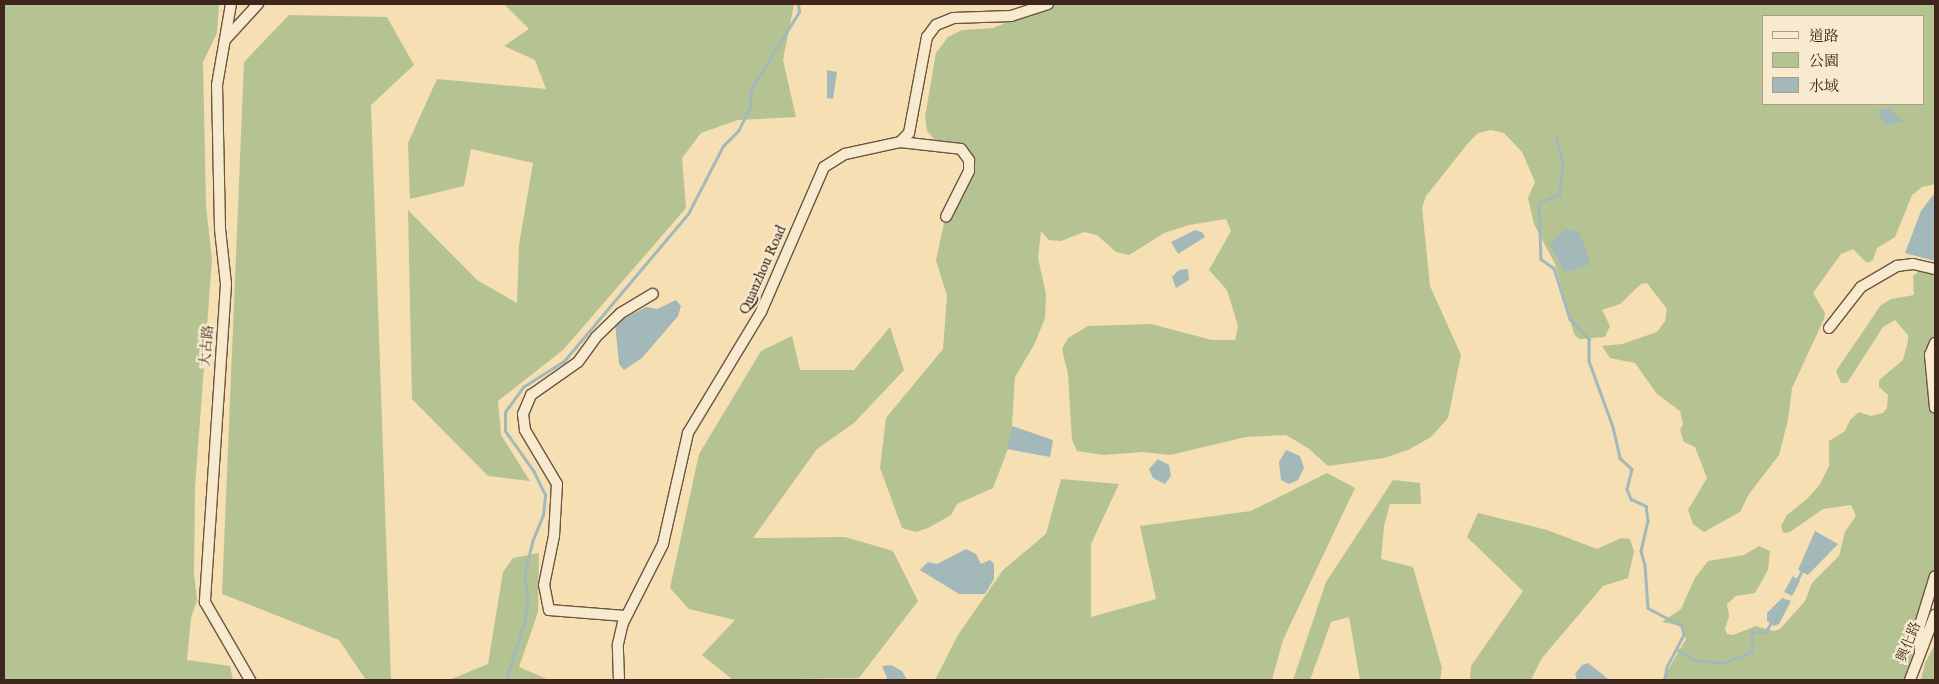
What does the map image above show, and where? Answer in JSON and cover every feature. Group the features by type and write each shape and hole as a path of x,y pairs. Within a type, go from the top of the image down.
{"street":[{"name":"大古路","path":"231,4 217,95 220,229 226,284 205,602 250,680"},
{"path":"225,40 258,4"},
{"path":"900,142 913,125 928,37 936,25 953,18 1011,16 1048,4"},
{"name":"Quanzhou Road","path":"619,680 618,644 625,616 663,544 688,433 761,312 824,166 845,154 900,142 961,148 968,160 969,172 946,217"},
{"path":"1829,328 1861,287 1897,266 1935,268"},
{"path":"625,616 549,610 544,585 554,536 557,484 525,430 523,414 532,396 578,362 596,337 620,313 653,294"},
{"path":"1935,343 1930,355 1935,408"},
{"path":"1920,652 1919,628 1935,576"},
{"name":"興化路","path":"1910,680 1935,615"}],"green space":[{"path":"4,4 219,4 217,33 203,62 206,205 212,260 195,487 194,574 197,600 191,618 187,660 230,666 233,680 4,680"},
{"path":"504,4 794,4 783,60 796,117 738,120 701,133 682,158 686,208 563,350 498,401 501,435 530,481 488,476 412,399 408,210 477,280 517,303 519,245 533,163 471,149 464,186 410,199 408,143 437,79 546,89 535,60 504,46 529,29"},
{"path":"1044,4 1935,4 1935,184 1922,187 1912,195 1895,237 1877,248 1873,260 1867,263 1853,249 1841,254 1813,293 1825,313 1824,319 1792,388 1788,420 1779,455 1749,494 1740,512 1704,532 1693,524 1688,510 1707,478 1695,447 1684,442 1680,430 1683,424 1680,411 1657,394 1635,363 1610,358 1602,346 1622,344 1657,332 1665,321 1667,309 1647,283 1641,284 1620,304 1602,310 1610,326 1605,337 1579,339 1574,334 1555,264 1534,224 1528,198 1535,182 1522,152 1504,133 1491,130 1478,133 1469,142 1426,196 1422,208 1430,286 1461,355 1448,418 1431,437 1408,450 1384,458 1328,466 1308,448 1286,435 1246,437 1170,455 1143,452 1103,455 1077,451 1072,440 1068,374 1062,349 1068,338 1088,326 1151,324 1212,340 1235,340 1238,326 1227,290 1209,270 1231,231 1226,219 1189,225 1164,233 1129,255 1116,252 1097,235 1084,232 1061,241 1049,240 1041,231 1038,258 1046,294 1045,318 1035,343 1015,377 1011,441 993,488 957,504 951,515 928,528 916,532 902,528 880,468 886,418 943,349 947,296 936,260 944,223 969,182 968,157 959,148 935,140 927,131 925,117 936,53 948,37 962,30 993,28 1028,14"},
{"path":"289,15 387,17 414,65 371,105 391,680 366,680 339,640 222,594 244,62"},
{"path":"1922,269 1935,273 1935,588 1909,639 1913,657 1906,680 1662,680 1686,639 1682,626 1662,622 1681,609 1695,578 1708,561 1744,555 1759,546 1770,551 1768,570 1755,593 1736,596 1727,604 1729,616 1725,629 1727,634 1733,635 1756,626 1774,631 1780,629 1805,601 1812,583 1839,556 1845,532 1856,516 1851,505 1823,509 1790,532 1783,533 1781,526 1787,515 1807,499 1820,484 1829,466 1829,441 1845,431 1850,420 1859,412 1871,416 1883,413 1887,408 1888,395 1879,387 1879,380 1903,360 1908,341 1908,335 1895,320 1883,327 1847,383 1841,383 1836,371 1881,305 1891,299 1914,295 1913,276"},
{"path":"890,327 904,370 854,423 817,449 753,538 845,537 893,551 918,601 859,678 733,680 702,655 735,620 689,609 670,588 699,454 761,351 792,336 800,370 854,370"},
{"path":"1327,473 1355,488 1283,640 1272,680 935,680 958,635 1003,570 1046,534 1061,479 1119,484 1091,544 1091,617 1156,599 1140,526 1251,511"},
{"path":"1393,480 1420,483 1421,504 1390,504 1384,526 1381,559 1413,567 1442,668 1440,680 1360,680 1349,617 1331,622 1310,680 1293,680 1326,582"},
{"path":"1478,513 1547,530 1597,549 1621,538 1630,539 1634,552 1628,578 1603,586 1542,658 1531,680 1470,680 1471,666 1523,591 1467,537"},
{"path":"539,553 538,612 519,667 549,680 449,680 488,664 503,572 513,558"},
{"path":"1935,645 1935,680 1921,680 1925,663"}],"water":[{"path":"827,70 837,72 833,99 827,98"},
{"path":"1889,108 1903,121 1885,126 1878,111"},
{"path":"1933,195 1935,196 1935,261 1905,253 1921,211"},
{"path":"1564,229 1579,232 1591,264 1565,273 1550,245"},
{"path":"1195,230 1202,232 1205,237 1178,254 1171,242"},
{"path":"1188,269 1189,280 1176,288 1172,277 1179,270"},
{"path":"676,300 681,306 678,316 642,358 624,370 619,364 615,323 646,307 657,309"},
{"path":"1012,426 1053,440 1050,457 1007,449"},
{"path":"1286,450 1300,456 1304,468 1298,480 1289,484 1281,480 1279,462"},
{"path":"1158,459 1169,465 1171,476 1165,484 1153,478 1149,469"},
{"path":"1815,531 1838,544 1808,575 1798,570"},
{"path":"966,549 976,554 981,564 990,560 994,564 994,579 985,594 959,594 920,570 928,562 937,564"},
{"path":"1793,576 1800,581 1792,596 1784,592"},
{"path":"1782,598 1791,601 1779,624 1774,626 1767,621 1767,613"},
{"path":"1588,663 1609,680 1577,680 1575,674 1582,665"},
{"path":"891,665 902,671 907,680 884,680 887,678 882,666"}],"waterway":[{"path":"506,680 524,623 528,599 524,577 532,542 543,515 545,495 534,472 505,431 505,412 523,387 564,361 688,214 723,146 738,131 750,107 751,89 799,12 798,4"},
{"path":"1556,137 1563,161 1560,195 1539,203 1541,259 1554,268 1570,319 1589,339 1589,361 1613,427 1620,458 1632,469 1627,489 1631,499 1646,506 1648,521 1641,551 1645,565 1648,608 1682,626 1684,635 1667,667 1665,680"},
{"path":"1796,582 1803,569"},
{"path":"1677,649 1694,660 1723,663 1752,652 1752,632 1765,633 1772,621"}]}
